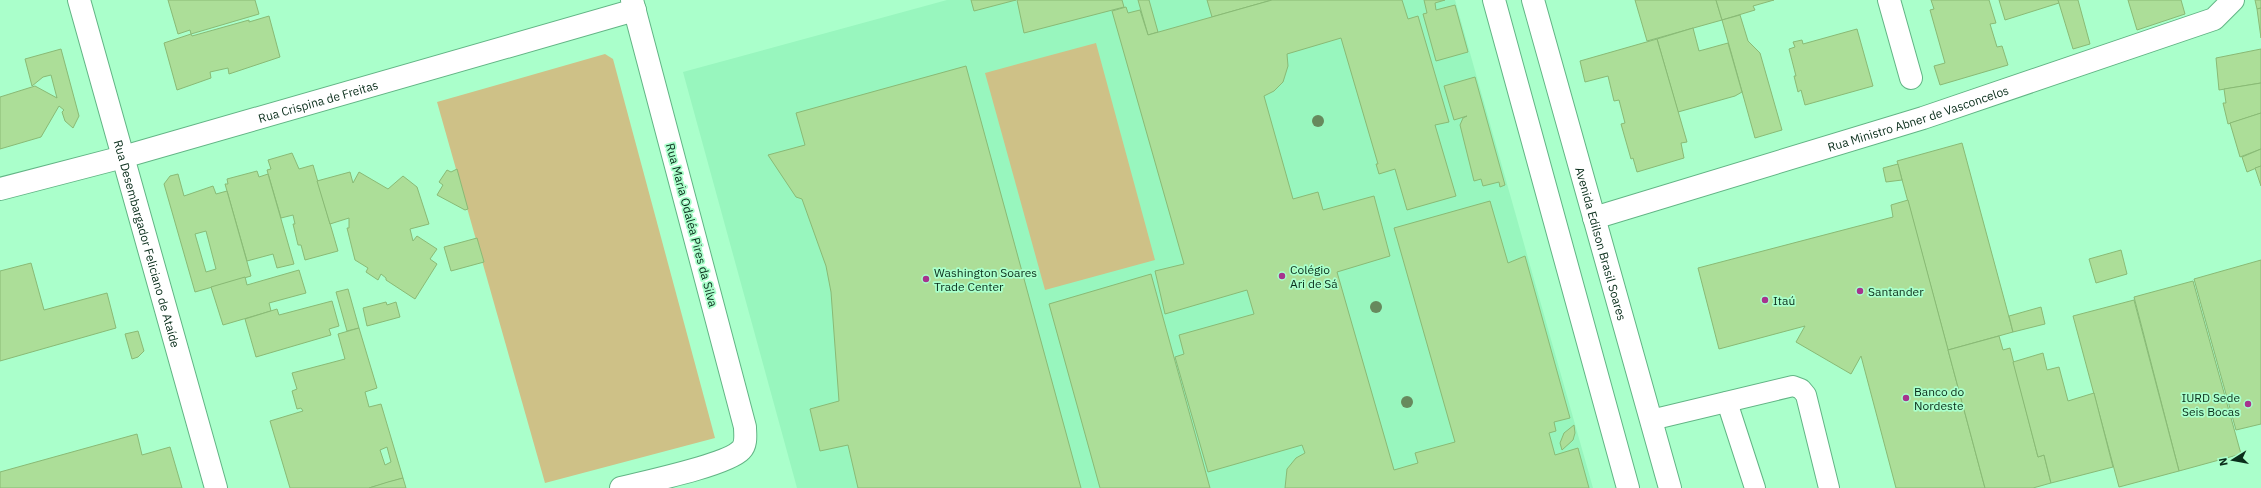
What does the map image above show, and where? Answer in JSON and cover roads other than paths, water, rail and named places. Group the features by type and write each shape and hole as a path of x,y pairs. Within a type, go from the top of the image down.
{"street":[{"name":"Rua Desembargador Feliciano de Ataíde","path":"79,0 216,488"},
{"path":"1494,0 1628,488"},
{"name":"Avenida Edilson Brasil Soares","path":"1533,0 1670,488"},
{"path":"1889,0 1911,78"},
{"name":"Rua Ministro Abner de Vasconcelos","path":"1594,218 1923,118 2214,18 2233,0"},
{"name":"Rua Crispina de Freitas","path":"0,189 123,157 634,5"},
{"name":"Rua Maria Odaléa Pires da Silva","path":"622,488 726,460 742,450 746,441 745,427 634,5"}],"lane":[{"path":"1651,420 1793,386 1801,389 1806,395 1829,488"},
{"path":"1727,402 1755,488"}],"place":[{"name":"Colégio Ari de Sá","path":"1282,276"},
{"name":"Washington Soares Trade Center","path":"926,279"},
{"name":"Santander","path":"1860,291"},
{"name":"Itaú","path":"1765,300"},
{"name":"Banco do Nordeste","path":"1906,398"},
{"name":"IURD Sede Seis Bocas","path":"2248,404"}]}
